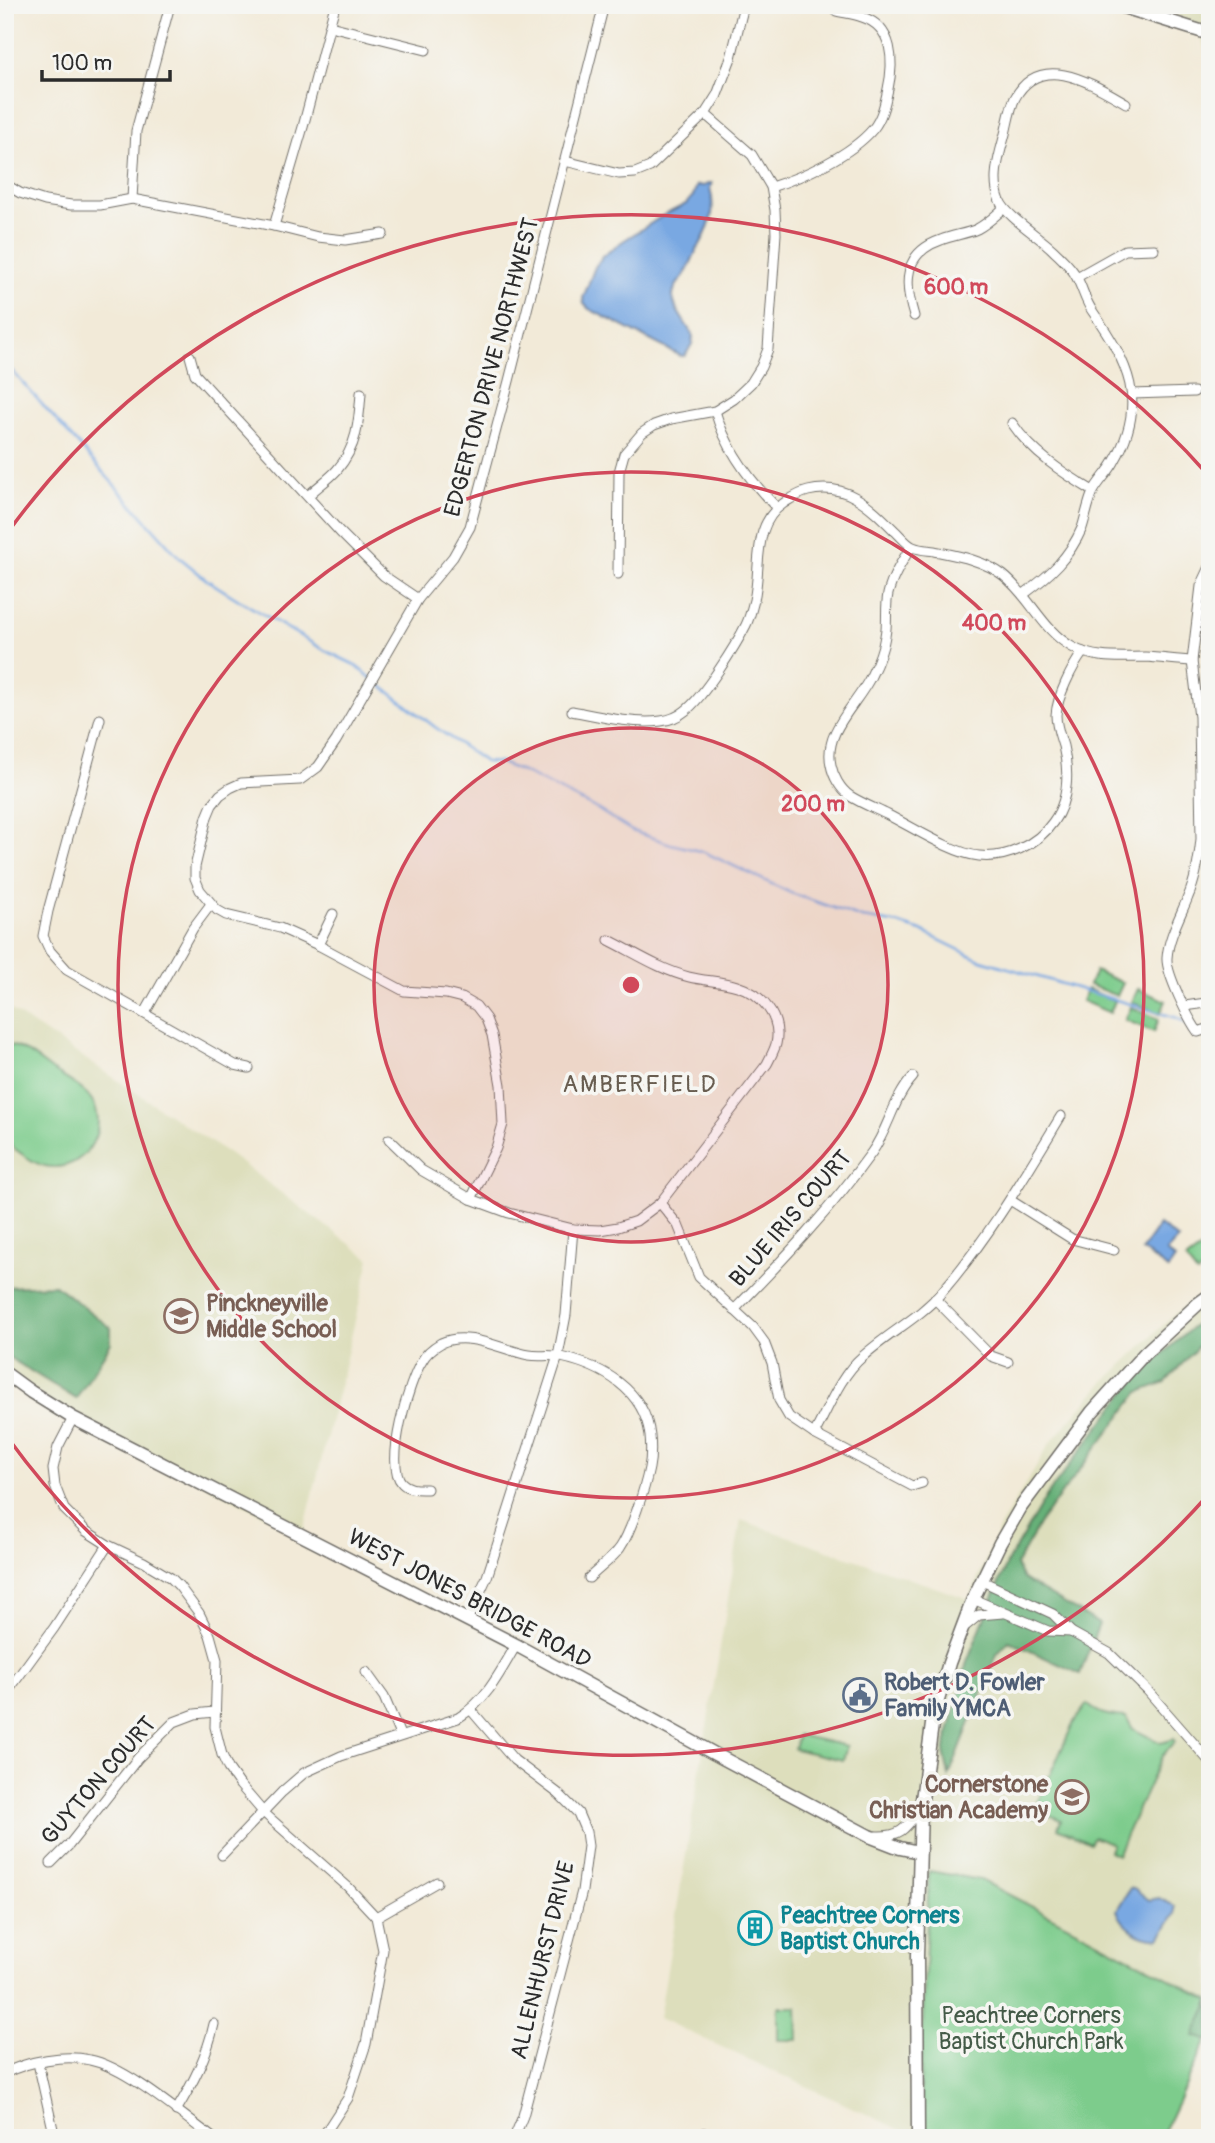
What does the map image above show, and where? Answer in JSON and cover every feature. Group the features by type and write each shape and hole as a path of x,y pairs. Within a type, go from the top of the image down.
{"street":[{"path":"5,15 10,5"},
{"path":"132,199 136,131 170,5"},
{"path":"274,226 335,5"},
{"name":"EDGERTON DRIVE NORTHWEST","path":"211,904 195,878 198,853 212,804 230,788 241,783 300,780 318,767 418,599 453,557 470,527 604,5"},
{"path":"565,161 619,174 635,173 650,167 705,114 717,95 731,58 744,5"},
{"path":"1117,5 1210,34"},
{"path":"771,187 792,181 842,153 873,128 882,113 892,69 889,43 870,20 836,11"},
{"path":"330,26 426,50"},
{"path":"1024,594 1047,578 1070,551 1082,527 1093,491 1115,461 1124,440 1131,419 1132,394 1128,373 1119,352 1091,309 1077,276 1046,243 1003,209 996,187 996,173 1015,99 1035,78 1060,73 1087,82 1126,103"},
{"path":"618,574 620,472 624,454 642,433 654,425 715,411 734,399 751,383 768,349 776,234 771,187 752,155 705,114"},
{"path":"5,184 20,193 45,201 71,205 100,205 132,199 318,237 345,240 383,234"},
{"path":"914,316 906,284 912,261 919,253 940,240 984,226 1003,209"},
{"path":"1077,276 1125,250 1154,249"},
{"path":"190,356 195,374 340,533 384,576 418,599"},
{"path":"1132,394 1194,392"},
{"path":"308,496 335,472 349,455 359,422 361,393"},
{"path":"715,411 738,462 777,508"},
{"path":"1013,423 1035,450 1093,491"},
{"path":"572,711 636,721 659,721 685,711 696,701 747,623 757,580 760,536 766,522 777,508 795,495 826,489 841,490 857,496 911,547 978,561 1003,575 1024,594 1042,621 1071,647 1110,658 1192,661"},
{"path":"911,547 891,584 885,636 879,657 864,690 843,719 831,742 831,765 836,779 849,795 954,848 978,856 996,856 1030,844 1053,823 1061,806 1067,777 1056,714 1074,667 1083,652"},
{"path":"1210,567 1201,586 1192,661 1199,718 1199,859 1167,958 1174,986 1191,1024 1198,1032 1210,1028"},
{"path":"100,719 47,911 43,936 50,951 67,970 235,1065 249,1068"},
{"path":"145,1013 193,929 211,904 226,915 280,928 318,945 404,991 462,998 476,1006 486,1018 492,1035 503,1111 500,1136 471,1199"},
{"path":"318,945 333,914"},
{"path":"389,1139 421,1170 471,1199 509,1213 573,1229 618,1227 636,1221 660,1203 767,1064 776,1044 776,1030 773,1017 766,1006 758,996 748,990 735,985 687,977 610,940"},
{"path":"1185,1006 1210,1000"},
{"name":"BLUE IRIS COURT","path":"734,1310 844,1191 876,1146 901,1091 913,1077"},
{"path":"814,1434 849,1371 861,1357 935,1299 973,1253 1010,1200 1061,1116"},
{"path":"1010,1200 1072,1239 1114,1250"},
{"path":"660,1203 678,1225 699,1277 753,1327 764,1342 772,1363 779,1400 789,1417 814,1434 912,1486 922,1483"},
{"path":"467,1620 487,1577 558,1356 566,1315 573,1229"},
{"path":"918,2138 921,1807 933,1717 961,1629 1000,1544 1021,1507 1092,1412 1145,1353 1210,1295"},
{"path":"935,1299 990,1356 1008,1362"},
{"path":"427,1489 411,1489 401,1482 396,1471 397,1446 404,1408 411,1383 429,1351 452,1339 476,1340 532,1356 558,1356 592,1366 614,1378 633,1396 648,1421 650,1466 634,1516 620,1547 589,1578"},
{"name":"WEST JONES BRIDGE ROAD","path":"5,1373 74,1418 516,1645 869,1836 919,1852"},
{"path":"74,1418 58,1447 53,1469 55,1486 64,1509 86,1531 171,1578 199,1613 210,1635 217,1661 215,1727 228,1768 263,1812 348,1887 376,1917 383,1950 366,2043 348,2098 322,2138"},
{"path":"5,1695 54,1628 108,1545"},
{"path":"982,1581 1053,1614 1071,1632 1094,1643 1123,1665 1210,1762"},
{"path":"973,1599 1048,1631 1071,1632"},
{"path":"961,1629 979,1615 1005,1612"},
{"path":"222,1854 303,1773 400,1735 447,1722 471,1710 487,1694 516,1645"},
{"path":"366,1672 384,1697 400,1735"},
{"name":"ALLENHURST DRIVE","path":"471,1710 514,1760 559,1794 578,1813 586,1832 588,1846 579,1904 523,2116 514,2138"},
{"name":"GUYTON COURT","path":"51,1863 69,1845 138,1758 174,1722 195,1714 214,1712"},
{"path":"869,1836 891,1837 901,1832 921,1807"},
{"path":"376,1917 437,1882"},
{"path":"176,2110 193,2083 209,2045 214,2024"},
{"path":"5,2073 16,2067 61,2059 90,2060 120,2072 213,2138"},
{"path":"38,2063 55,2138"},
{"path":"681,2138 705,2133 721,2138"}],"shaded area":[{"path":"1157,5 1210,5 1210,68 1199,27"},
{"name":"Pinckneyville Middle School","path":"5,1006 229,1154 370,1259 303,1535 73,1418 5,1372"},
{"path":"1210,1288 1210,2000 981,1880 929,1871 918,2138 659,2018 741,1520 969,1599 1000,1527 1050,1443 1102,1384 1175,1314"}],"green space":[{"path":"1095,971 1123,983 1117,996 1089,985"},
{"path":"1087,989 1115,1001 1110,1013 1082,1001"},
{"path":"1138,989 1166,1001 1160,1014 1132,1002"},
{"path":"1131,1007 1159,1019 1154,1032 1125,1020"},
{"path":"5,1044 24,1051 75,1084 87,1094 94,1105 98,1118 97,1130 93,1142 77,1160 65,1166 45,1166 27,1158 5,1142"},
{"path":"1206,1245 1210,1249 1210,1265 1197,1274 1186,1260"},
{"path":"55,1285 111,1328 111,1343 76,1399 5,1355 5,1287"},
{"path":"1210,1312 1210,1344 1200,1344 1166,1382 1139,1392 1043,1518 1016,1565 1023,1579 1099,1624 1080,1674 1009,1641 997,1654 949,1776 944,1752 967,1661 1008,1561 1047,1495 1128,1389 1160,1356"},
{"path":"1087,1704 1105,1714 1126,1717 1133,1729 1161,1743 1174,1739 1175,1742 1162,1756 1117,1855 1109,1851 1112,1844 1094,1836 1090,1843 1058,1828 1061,1820 1042,1812 1039,1819 1031,1816 1074,1722"},
{"path":"798,1735 847,1746 843,1760 794,1749"},
{"name":"Peachtree Corners Baptist Church Park","path":"929,1871 981,1880 1210,2000 1210,2033 1161,2138 918,2138"},
{"path":"1210,2001 1210,2041 1194,2036"},
{"path":"778,2007 797,2007 798,2040 778,2040"}],"water":[{"path":"712,183 711,220 673,294 676,309 693,337 685,356 681,356 589,309 583,298 595,267 603,256 664,215 686,204 697,185 704,186"},
{"path":"1159,1225 1178,1239 1166,1252 1175,1259 1168,1269 1142,1250"},
{"path":"1130,1888 1134,1888 1149,1900 1159,1898 1175,1906 1175,1914 1160,1938 1140,1935 1123,1922 1117,1910"}],"waterway":[{"path":"5,363 179,557 207,580 239,600 353,664 485,762 501,763 529,775 597,809 632,831 704,852 791,893 862,918 899,924 921,931 978,959 1177,1018 1188,1024"}],"place":[{"name":"Pinckneyville Middle School","path":"181,1316"},
{"name":"Robert D. Fowler Family YMCA","path":"860,1695"},
{"name":"Cornerstone Christian Academy","path":"1072,1797"},
{"name":"Peachtree Corners Baptist Church","path":"755,1928"}],"district":[{"name":"AMBERFIELD","path":"640,1084"}]}
